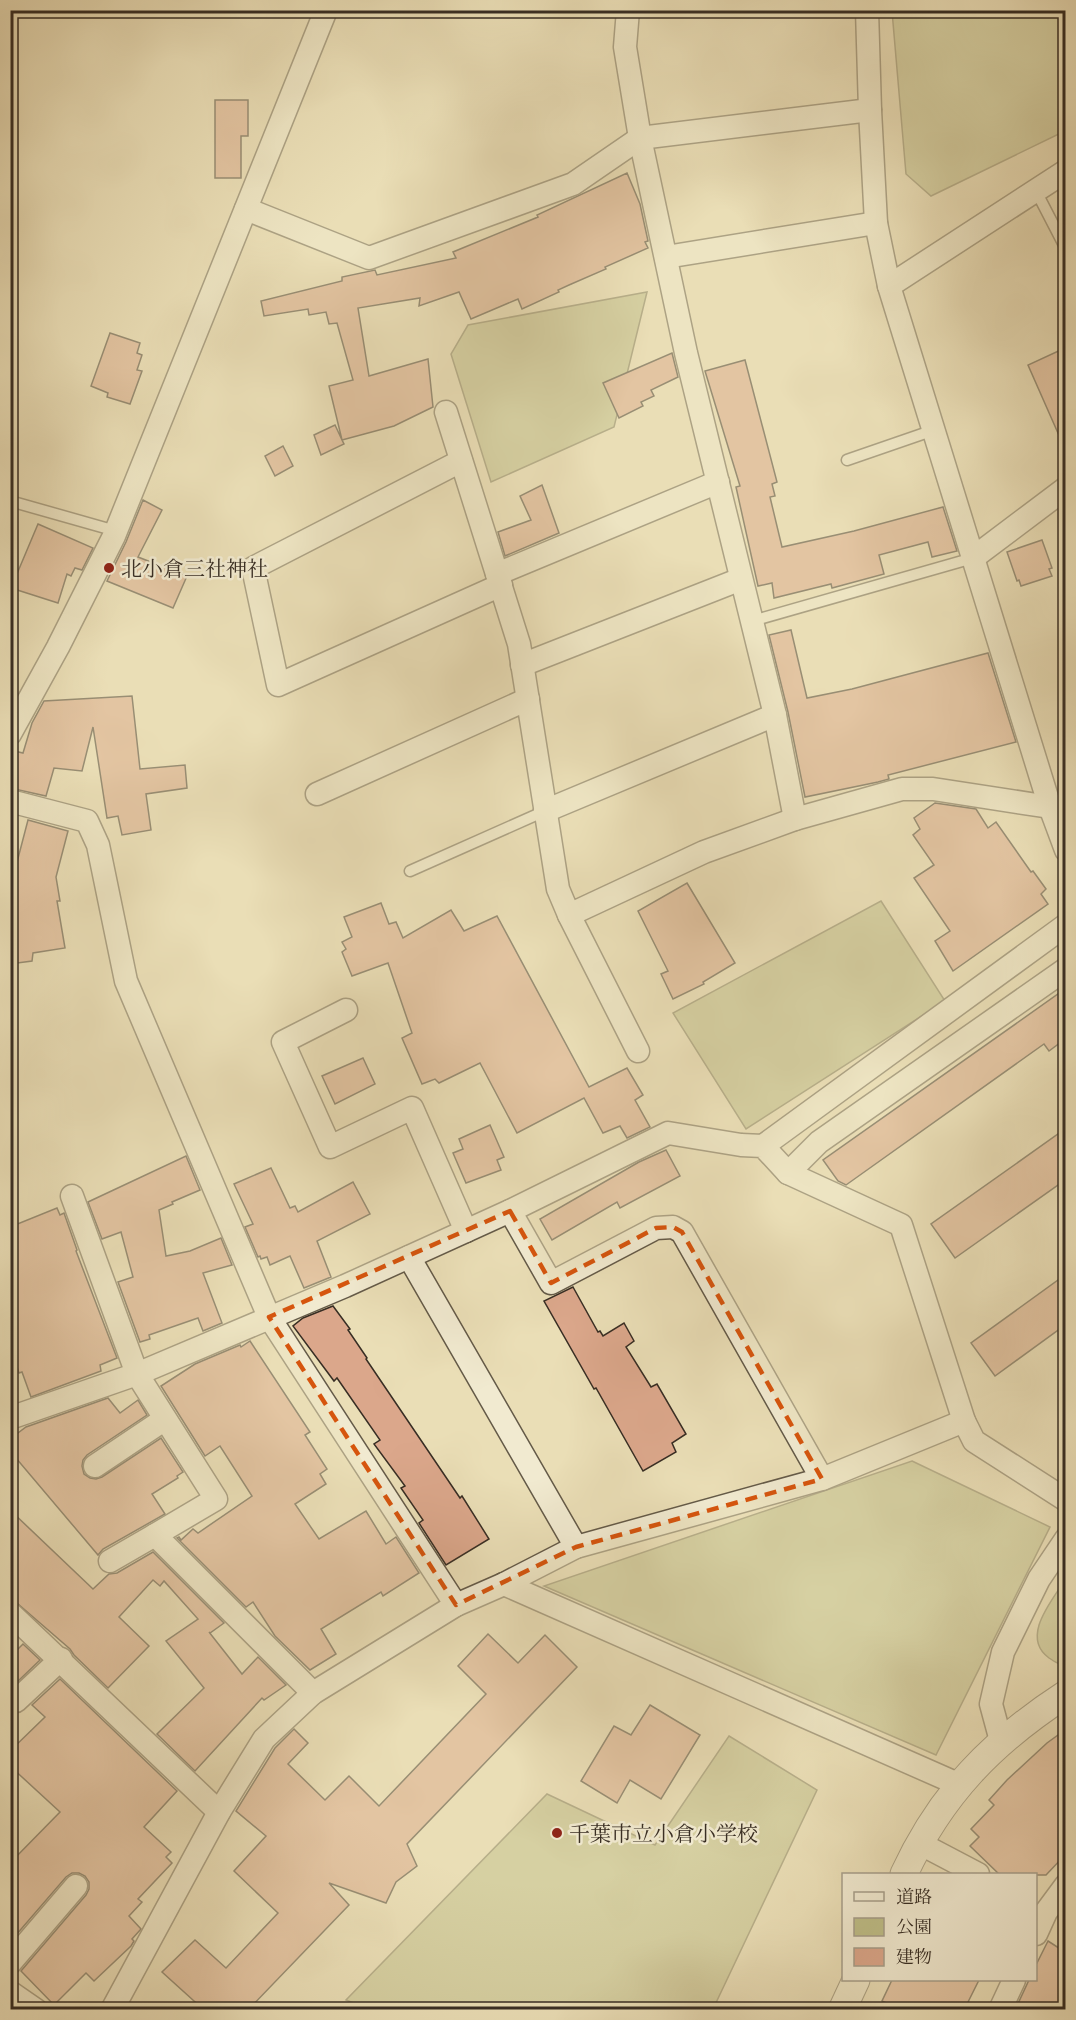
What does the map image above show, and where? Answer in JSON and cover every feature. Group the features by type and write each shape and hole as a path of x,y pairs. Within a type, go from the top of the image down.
{"street":[{"path":"10,734 86,595 116,531 326,10"},
{"path":"628,10 625,47 640,138 686,353 775,715 795,819"},
{"path":"867,10 876,223 889,286 1065,850"},
{"path":"246,209 369,258 573,184 640,138 870,110"},
{"path":"889,286 1065,171"},
{"path":"666,257 876,223"},
{"path":"446,412 519,644 558,889 638,1051"},
{"path":"461,461 253,568 278,685 499,580 718,482"},
{"path":"973,558 1065,488"},
{"path":"522,665 741,579"},
{"path":"316,794 528,699"},
{"path":"546,811 775,715"},
{"path":"569,915 704,852 795,819 902,789 933,789 1050,807"},
{"path":"10,801 87,820 98,845 126,981 151,1045 215,1188 269,1317 456,1605"},
{"path":"13,1410 137,1374 409,1257 510,1211 668,1133 741,1145 763,1146 1065,925"},
{"path":"788,1173 819,1142 1065,969"},
{"path":"346,1010 283,1042 330,1148 412,1108 466,1231"},
{"path":"763,1146 788,1173 901,1226 964,1421 974,1441 1065,1500"},
{"path":"72,1196 137,1374 216,1499 110,1561"},
{"path":"510,1211 551,1283 656,1228 673,1227 682,1232 822,1479"},
{"path":"409,1257 576,1547"},
{"path":"95,1466 165,1419"},
{"path":"112,2010 219,1812 264,1739 313,1693 456,1605 504,1584 576,1547 822,1479 964,1421"},
{"path":"155,1535 313,1693"},
{"path":"1001,1742 991,1704 1003,1652 1039,1579 1065,1539"},
{"path":"504,1584 960,1785"},
{"path":"10,1613 61,1659 219,1812"},
{"path":"10,1696 16,1701 61,1659"},
{"path":"905,1873 919,1843 944,1803 984,1757 1028,1719 1065,1694"},
{"path":"919,1843 974,1873"},
{"path":"1037,1926 1041,1909 1065,1885"},
{"path":"10,1963 76,1886"},
{"path":"842,2010 856,1981"},
{"path":"1000,2010 1014,1981"},
{"path":"10,1992 36,2010"}],"lane":[{"path":"1036,191 1065,249"},
{"path":"847,460 934,430"},
{"path":"10,501 116,531"},
{"path":"752,621 973,558"},
{"path":"410,871 546,811"}],"highlighted area":[{"path":"510,1211 551,1283 656,1228 673,1227 682,1232 822,1479 576,1547 456,1605 269,1317"}],"green space":[{"path":"892,11 1065,11 1065,131 931,196 906,174"},
{"path":"647,292 614,427 491,482 451,354 468,325"},
{"path":"881,901 945,1001 746,1129 673,1013"},
{"path":"912,1461 1050,1527 936,1755 544,1586"},
{"path":"1065,1580 1065,1665 1049,1658 1037,1640 1041,1619"},
{"path":"729,1736 817,1790 713,2009 371,2010 346,2000 547,1794 655,1845"}],"building":[{"path":"215,100 248,100 248,136 241,136 241,178 215,178"},
{"path":"627,173 640,204 648,241 645,242 648,248 522,309 518,299 471,319 459,292 419,306 420,298 358,308 369,376 428,359 433,407 394,426 342,440 329,386 353,380 337,323 329,324 326,312 309,315 308,309 264,316 261,301 342,281 342,277 375,270 377,275 456,258 453,252 538,217 537,215"},
{"path":"110,333 140,343 137,353 142,355 137,370 142,371 130,404 107,397 108,393 91,386"},
{"path":"1065,348 1065,449 1028,365"},
{"path":"672,353 678,377 651,390 654,396 641,402 643,406 619,418 603,383"},
{"path":"745,360 777,482 772,484 775,496 770,497 782,547 854,531 943,507 957,551 932,557 928,542 879,555 884,574 832,588 831,584 774,598 772,583 758,586 736,487 740,486 705,371"},
{"path":"335,425 344,444 321,455 314,435"},
{"path":"283,446 293,466 275,476 265,456"},
{"path":"542,485 559,533 505,556 498,532 531,520 520,496"},
{"path":"143,500 162,510 138,557 187,576 173,608 107,581"},
{"path":"38,524 93,548 82,570 75,568 71,576 67,574 58,603 11,588"},
{"path":"1042,540 1052,568 1049,569 1052,576 1021,586 1007,552"},
{"path":"791,630 807,698 852,689 988,653 1016,742 888,775 889,779 878,782 805,797 788,712 769,635"},
{"path":"132,696 140,769 185,765 187,788 146,794 151,830 122,835 118,816 107,818 93,727 82,771 54,768 46,796 10,788 10,750 23,753 32,723 44,701"},
{"path":"935,803 976,809 988,828 996,822 1031,872 1033,871 1046,889 1041,894 1048,904 953,971 935,941 950,931 914,878 934,865 913,835 920,829 914,818"},
{"path":"28,820 68,831 56,877 60,901 57,901 65,948 33,953 32,961 10,964 10,889"},
{"path":"687,883 735,963 703,982 704,984 673,999 661,974 668,971 638,911"},
{"path":"381,903 389,924 396,922 403,938 451,910 464,931 497,916 589,1087 627,1068 643,1095 635,1100 650,1127 627,1138 620,1126 603,1133 584,1098 517,1133 480,1063 439,1083 435,1079 422,1084 402,1038 412,1033 388,963 352,976 342,952 346,949 342,942 352,937 344,917"},
{"path":"1065,989 1065,1039 1049,1051 1044,1044 846,1185 838,1181 823,1160"},
{"path":"363,1058 375,1084 335,1104 322,1076"},
{"path":"490,1125 504,1157 497,1160 501,1170 466,1183 453,1153 463,1149 459,1139"},
{"path":"1065,1129 1065,1180 955,1258 931,1224"},
{"path":"666,1150 680,1176 620,1208 617,1202 552,1240 540,1219 639,1162"},
{"path":"186,1156 200,1190 159,1210 166,1256 190,1251 221,1238 232,1265 203,1273 222,1323 203,1331 198,1318 149,1335 150,1339 140,1342 118,1282 133,1277 121,1232 102,1239 88,1202"},
{"path":"271,1168 290,1208 295,1206 298,1212 353,1182 370,1214 317,1241 331,1277 304,1288 290,1256 270,1265 267,1257 261,1259 260,1256 258,1257 245,1227 253,1224 234,1184"},
{"path":"57,1208 60,1215 64,1213 117,1358 100,1365 101,1371 31,1397 22,1372 19,1373 10,1346 10,1227"},
{"path":"1065,1275 1065,1325 995,1376 971,1343"},
{"path":"573,1287 598,1332 600,1331 603,1336 624,1323 634,1341 626,1347 651,1387 657,1384 686,1434 672,1443 676,1452 643,1471 544,1301"},
{"path":"333,1306 350,1329 348,1330 366,1359 460,1498 462,1496 489,1539 446,1565 419,1523 423,1520 401,1488 405,1486 374,1444 380,1440 337,1378 334,1381 293,1326 303,1318"},
{"path":"250,1341 310,1432 305,1435 327,1469 320,1474 326,1484 295,1504 319,1539 366,1511 386,1544 396,1537 419,1573 383,1596 381,1592 321,1629 336,1654 310,1670 275,1636 253,1602 246,1607 177,1538 181,1540 193,1529 198,1533 252,1496 220,1446 205,1456 161,1386 195,1364 240,1345 241,1347"},
{"path":"108,1398 120,1413 138,1400 147,1415 87,1455 82,1466 84,1474 96,1479 102,1477 161,1438 183,1472 177,1476 178,1478 152,1494 165,1514 103,1549 98,1555 10,1451 10,1439 26,1427"},
{"path":"10,1510 93,1589 109,1574 117,1573 153,1552 224,1623 209,1632 242,1674 258,1657 286,1685 264,1700 262,1698 195,1771 157,1734 204,1688 166,1641 198,1619 164,1581 160,1586 153,1580 119,1617 149,1646 108,1688 70,1649 10,1597"},
{"path":"488,1634 518,1663 545,1635 577,1667 407,1844 417,1866 396,1882 386,1903 329,1883 349,1905 248,2010 204,2010 162,1972 195,1940 226,1968 278,1913 234,1871 266,1836 236,1811 275,1748 294,1729 308,1743 288,1764 325,1800 349,1776 379,1806 486,1694 458,1666"},
{"path":"23,1644 40,1660 15,1684 10,1683 10,1657"},
{"path":"60,1679 177,1791 144,1827 171,1852 166,1857 172,1863 138,1899 142,1902 129,1916 141,1929 132,1939 134,1941 131,1946 94,1981 86,1973 54,2005 21,1971 86,1895 89,1882 79,1873 72,1873 66,1877 10,1942 10,1863 60,1812 10,1766 10,1751 45,1717 32,1705"},
{"path":"650,1705 700,1735 661,1799 630,1780 617,1803 581,1781 614,1726 631,1735"},
{"path":"1065,1730 1065,1855 1046,1875 998,1873 970,1846 979,1837 971,1829 994,1805 989,1800 1047,1743"},
{"path":"1048,1941 1065,1952 1065,1988 1055,2010 1015,2010 1029,1981 1037,1981 1037,1963"},
{"path":"892,1981 978,1981 964,2010 901,2010 882,2001"}],"place":[{"name":"北小倉三社神社","path":"109,568"},
{"name":"千葉市立小倉小学校","path":"557,1833"}]}
